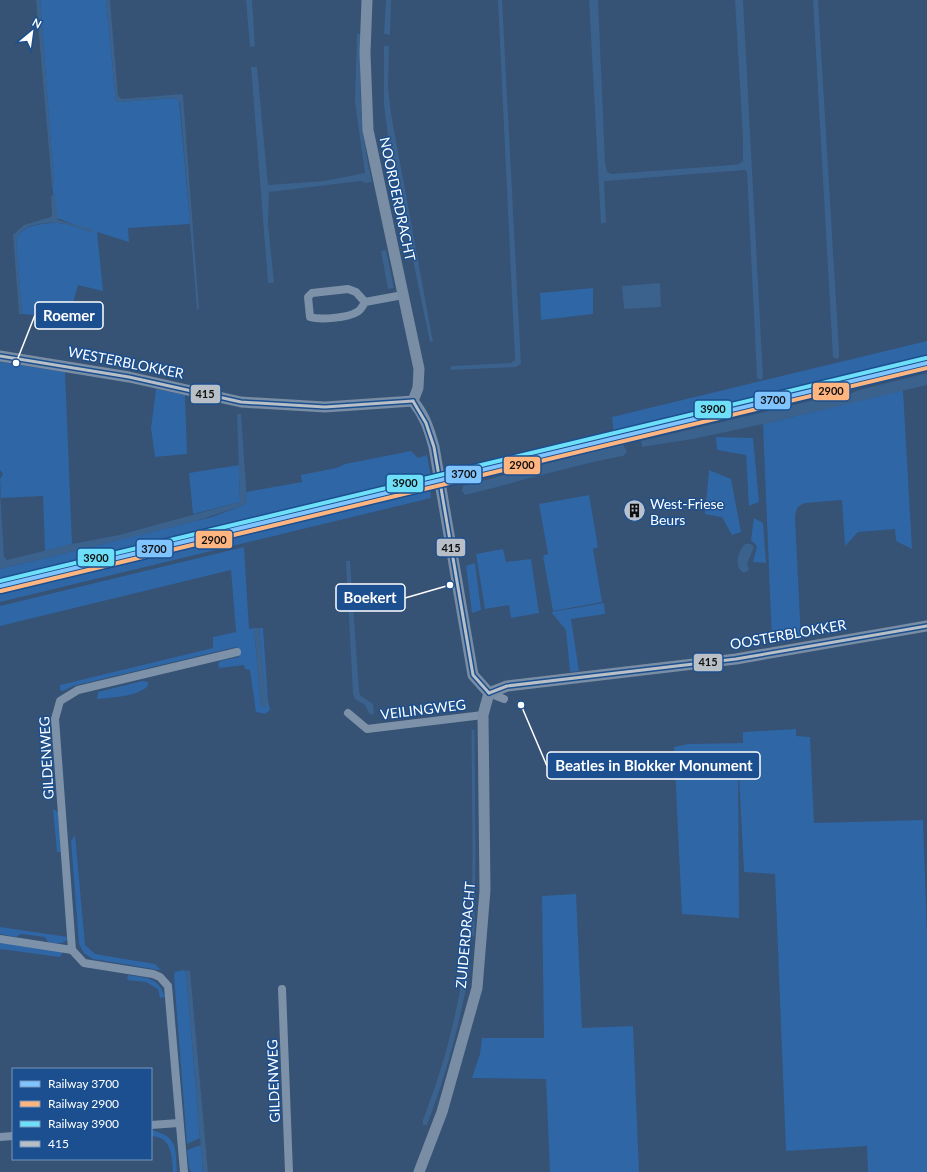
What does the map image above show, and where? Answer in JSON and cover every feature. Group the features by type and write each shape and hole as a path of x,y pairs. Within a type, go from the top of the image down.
{"street":[{"name":"NOORDERDRACHT","path":"367,0 365,53 368,130 419,374 418,388 413,401"},
{"path":"365,302 356,292 348,290 312,294 308,297 310,317 318,320 352,315 359,311 365,302 403,295"},
{"name":"WESTERBLOKKER","path":"0,356 129,377 241,402 325,407 413,401"},
{"path":"413,401 422,412 428,425 434,447 473,675 489,693 504,699"},
{"name":"OOSTERBLOKKER","path":"489,693 507,686 736,659 927,626"},
{"name":"GILDENWEG","path":"72,950 55,719 60,701 78,690 237,652"},
{"name":"ZUIDERDRACHT","path":"419,1172 442,1112 477,988 485,890 483,715 489,693"},
{"name":"VEILINGWEG","path":"348,713 368,729 483,715"},
{"path":"0,939 72,950 84,963 153,974 166,982 170,993 184,1172"},
{"name":"GILDENWEG","path":"282,989 289,1172"},
{"path":"152,1125 179,1123"},
{"path":"0,1138 12,1136"}],"shaded area":[{"path":"36,0 40,0 54,184 52,185"},
{"path":"40,0 106,0 116,102 175,98 179,100 190,224 128,228 129,242 97,232 103,291 78,285 73,303 36,302 34,315 22,314 16,240 19,235 27,228 39,224 51,223 66,224 93,232 57,218 52,185 54,184"},
{"path":"106,0 110,0 118,96 122,99 182,94 183,96 199,309 197,310 180,102 175,98 116,102"},
{"path":"246,0 252,0 255,46 250,47"},
{"path":"386,0 391,0 390,35 384,34"},
{"path":"498,0 502,0 521,364 516,367 452,370 450,369 451,366 511,363 515,360"},
{"path":"589,0 598,0 605,163 607,172 612,174 732,165 739,164 743,161 735,0 743,0 763,377 761,380 757,378 747,172 745,170 606,181 604,182 606,222 601,224"},
{"path":"813,0 818,0 839,351 839,357 837,359 833,357"},
{"path":"357,34 361,34 361,109 365,144 372,182 365,183 361,181 269,192 268,224 274,283 268,283 251,67 257,67 268,185 324,181 365,173 355,102"},
{"path":"384,46 389,46 388,87 391,114 433,342 430,342 389,145 384,104"},
{"path":"51,195 55,196 58,220 94,230 93,232 66,224 45,223 27,228 19,235 16,240 22,314 19,314 13,235 24,225 51,217"},
{"path":"386,250 394,288 388,289 381,251"},
{"path":"660,283 661,307 624,309 622,286"},
{"path":"593,288 593,314 541,320 540,293"},
{"path":"927,341 927,360 614,436 612,417"},
{"path":"0,362 65,372 72,544 45,551 43,496 1,498 0,479 3,474 0,470"},
{"path":"927,373 927,385 763,424 693,439 642,447 641,441 815,400 839,399 859,390"},
{"path":"156,389 185,395 187,454 155,457 151,428"},
{"path":"903,390 912,549 896,541 895,529 858,532 845,546 842,500 805,503 800,505 796,510 795,517 801,638 772,642 763,424"},
{"path":"237,414 241,414 247,501 244,505 193,522 0,569 0,489 4,557 7,560 72,544 119,535 240,502"},
{"path":"716,437 753,438 759,502 749,506 746,455 717,450"},
{"path":"623,444 627,452 623,456 564,469 465,495 462,491 463,486"},
{"path":"411,451 418,458 427,455 431,477 0,582 0,569 212,517 244,505 247,501 246,492 302,482 301,475 336,468 345,464"},
{"path":"239,465 240,502 193,514 189,473"},
{"path":"709,470 731,479 741,532 732,535 722,517 705,514"},
{"path":"430,490 431,498 0,602 0,593"},
{"path":"589,495 598,547 593,549 602,602 553,611 543,556 548,554 539,504"},
{"path":"754,518 763,523 766,563 753,562 757,546 751,540"},
{"path":"745,544 751,544 754,547 747,564 749,570 744,573 739,567 738,559 740,551"},
{"path":"244,547 249,629 254,628 261,707 266,706 259,628 263,628 268,701 270,710 265,714 256,712 250,670 245,669 244,665 219,668 218,664 220,661 239,657 236,647 73,686 63,691 60,690 60,685 213,648 213,637 236,632 231,570 0,626 0,606"},
{"path":"503,549 506,562 531,559 539,613 511,618 509,605 485,609 476,554"},
{"path":"346,561 350,561 359,691 360,695 373,704 373,715 369,713 365,705 355,699 353,694"},
{"path":"475,563 481,610 472,613 466,566"},
{"path":"604,603 605,614 571,619 579,671 570,672 566,630 551,612"},
{"path":"254,628 259,628 267,703 265,708 261,708"},
{"path":"142,681 148,682 148,686 143,690 124,696 97,699 98,692"},
{"path":"796,729 796,736 810,737 814,823 923,820 927,934 927,1172 868,1172 867,1146 786,1151 775,874 744,872 738,756 739,918 682,914 674,747 688,744 743,743 743,732"},
{"path":"53,809 58,812 61,852 57,852"},
{"path":"75,835 85,945 95,954 155,964 160,969 159,970 93,959 84,953 79,944 71,841"},
{"path":"576,894 582,1028 633,1026 639,1172 550,1172 546,1079 472,1078 480,1054 482,1038 544,1038 542,896"},
{"path":"0,927 68,937 65,942 54,943 48,942 45,937 21,934 16,937 0,934"},
{"path":"0,942 62,952 62,954 60,957 0,949"},
{"path":"468,962 470,965 453,1046 427,1125 423,1125 423,1120 448,1044 464,964"},
{"path":"183,970 186,971 200,1138 187,1144 174,976 175,972"},
{"path":"190,970 208,1172 203,1172 186,971"},
{"path":"128,975 147,978 155,982 162,990 165,997 160,998 158,989 146,982 127,980"},
{"path":"154,1130 165,1135 172,1142 176,1151 177,1172 173,1172 170,1148 163,1140 152,1136 152,1131"},
{"path":"201,1145 203,1172 191,1172 189,1168 187,1150"}],"waterway":[{"path":"473,731 473,935"}],"rail line":[{"name":"3900","path":"0,581 926,358"},
{"name":"3700","path":"0,586 927,363"},
{"name":"2900","path":"1,591 927,368"}],"transit line":[{"name":"415","path":"0,356 129,377 241,402 325,407 413,401"},
{"name":"415","path":"413,401 426,423 434,447 473,675 489,693"},
{"name":"415","path":"489,693 507,686 736,659 927,626"}],"place":[{"name":"Roemer","path":"16,363"},
{"name":"West-Friese Beurs","path":"634,511"},
{"name":"Boekert","path":"450,585"},
{"name":"Beatles in Blokker Monument","path":"521,705"}]}
